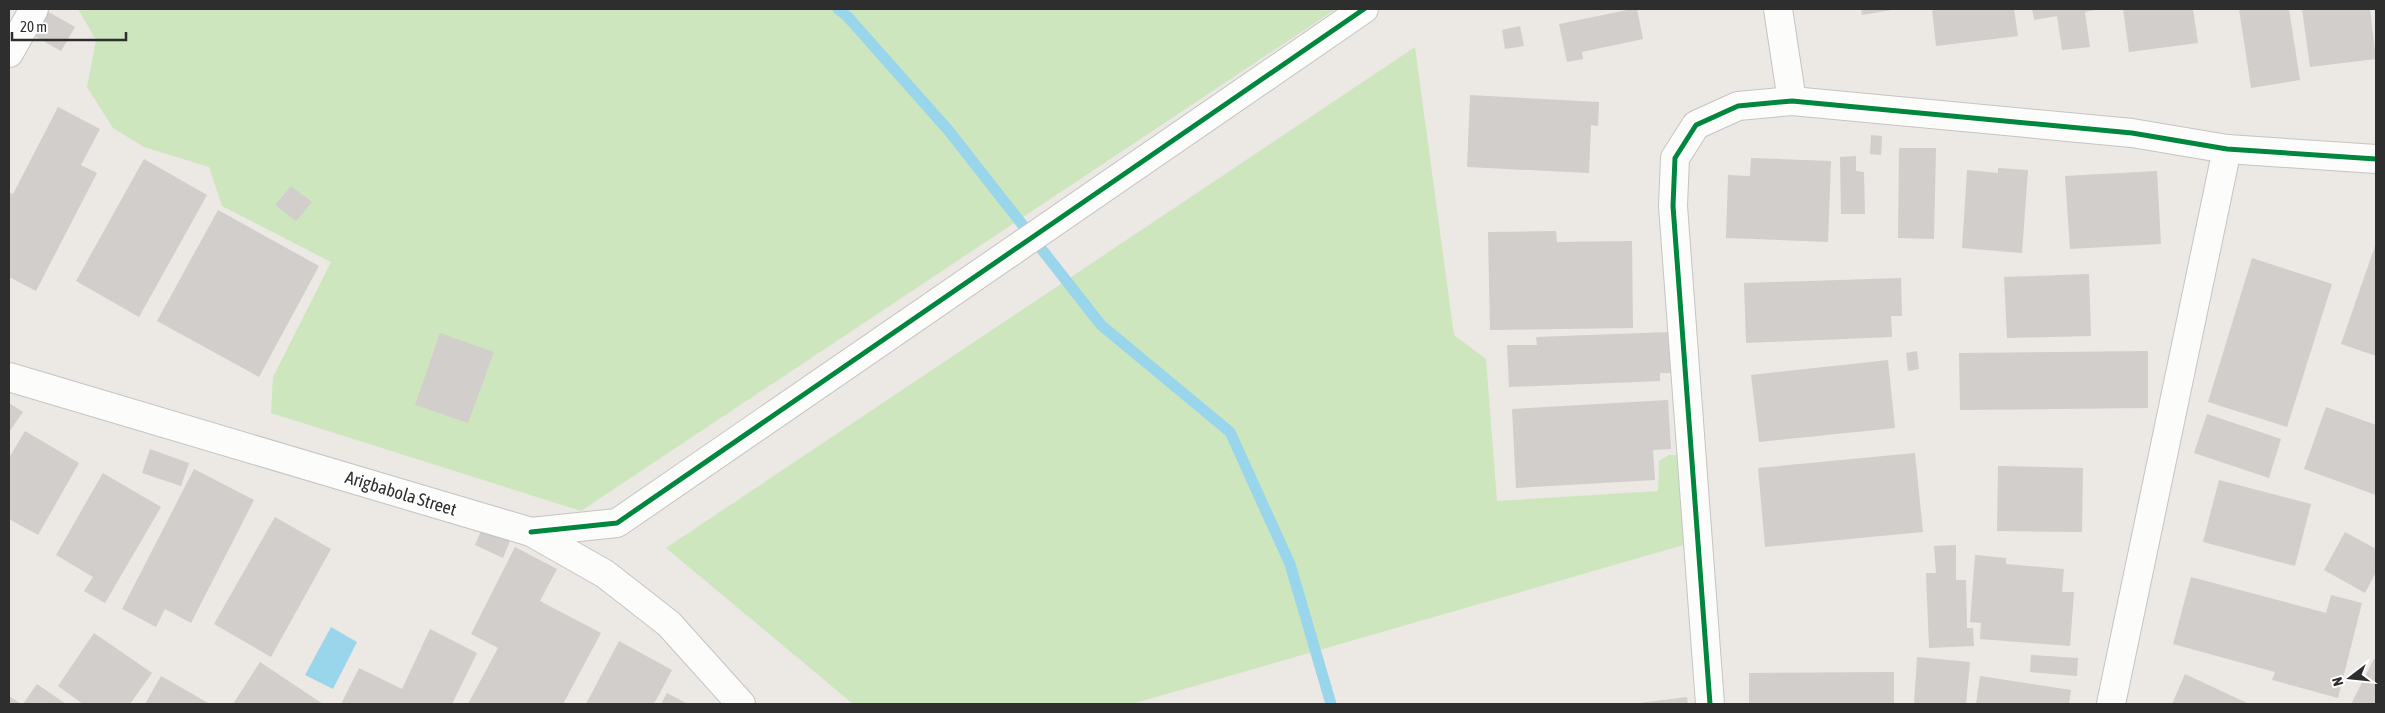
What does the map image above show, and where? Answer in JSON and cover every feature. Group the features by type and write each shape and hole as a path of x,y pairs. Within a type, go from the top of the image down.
{"street":[{"path":"9,53 34,9"},
{"path":"531,532 618,523 1364,9"},
{"path":"1778,9 1792,101"},
{"path":"1710,704 1673,206 1675,158 1696,125 1738,106 1792,101 2132,133 2227,149 2376,159"},
{"path":"2111,704 2227,149"},
{"name":"Arigbabola Street","path":"9,377 531,532 605,574 669,624 741,704"}],"green space":[{"path":"78,9 1336,9 581,511 271,413 273,377 331,262 222,206 209,167 144,147 113,128 87,87 96,40"},
{"path":"1415,47 1454,335 1486,359 1497,501 1658,491 1659,461 1669,455 1680,455 1694,542 1132,704 853,704 666,548"}],"water":[{"path":"331,627 357,642 333,689 305,675"}],"building":[{"path":"1637,9 1643,39 1582,52 1583,59 1567,62 1559,24"},
{"path":"1861,9 1892,9 1892,10 1862,15"},
{"path":"1932,9 2014,9 2018,36 1936,46"},
{"path":"2032,9 2101,9 2085,12 2090,47 2062,50 2057,16 2034,20"},
{"path":"2123,9 2193,9 2198,43 2129,52"},
{"path":"2239,9 2289,9 2300,80 2251,88"},
{"path":"2302,9 2370,9 2376,59 2310,67"},
{"path":"45,10 75,27 61,51 31,34"},
{"path":"1520,26 1524,46 1505,49 1502,30"},
{"path":"1470,95 1599,102 1598,126 1591,125 1589,173 1467,167"},
{"path":"58,107 100,129 81,165 97,173 36,291 9,277 9,192 13,194"},
{"path":"1871,135 1882,136 1881,155 1870,154"},
{"path":"1899,148 1936,148 1934,239 1898,238"},
{"path":"1856,156 1856,171 1864,172 1865,214 1841,214 1840,157"},
{"path":"1751,158 1831,161 1828,242 1726,238 1728,175 1750,176"},
{"path":"144,159 207,195 139,317 76,281"},
{"path":"1998,168 2028,170 2022,253 1962,248 1967,170 1998,173"},
{"path":"2157,171 2161,244 2070,249 2065,176"},
{"path":"291,186 312,202 296,221 275,205"},
{"path":"218,210 319,266 259,377 157,321"},
{"path":"1556,231 1557,242 1632,241 1633,328 1490,330 1488,232"},
{"path":"2376,243 2376,356 2341,344"},
{"path":"2252,258 2332,284 2287,427 2208,402"},
{"path":"2089,274 2091,336 2007,338 2004,277"},
{"path":"1901,278 1902,316 1891,316 1892,337 1746,343 1744,283"},
{"path":"1670,332 1672,373 1660,373 1660,381 1509,387 1507,345 1537,345 1536,337"},
{"path":"440,333 494,352 468,423 415,405"},
{"path":"1917,351 1919,369 1908,371 1906,353"},
{"path":"2148,351 2148,408 1960,410 1959,353"},
{"path":"1888,360 1895,428 1759,442 1751,375"},
{"path":"1668,400 1671,449 1653,450 1655,480 1516,488 1512,409"},
{"path":"9,403 23,412 9,432"},
{"path":"2326,407 2376,425 2376,495 2304,469"},
{"path":"2207,414 2281,439 2269,478 2194,453"},
{"path":"25,431 79,463 38,535 9,519 9,458"},
{"path":"150,449 189,463 181,486 142,473"},
{"path":"1915,453 1923,532 1765,547 1758,468"},
{"path":"1998,466 2083,468 2082,532 1997,531"},
{"path":"194,469 254,500 191,623 165,609 156,627 122,609"},
{"path":"103,473 161,507 105,603 84,591 93,577 56,555"},
{"path":"2219,480 2311,504 2295,566 2203,542"},
{"path":"275,517 331,549 271,657 214,624"},
{"path":"484,524 512,536 503,558 475,545"},
{"path":"2345,532 2376,549 2376,572 2365,593 2324,570"},
{"path":"1956,545 1956,580 1966,580 1967,628 1973,628 1974,646 1929,648 1926,573 1936,573 1934,546"},
{"path":"515,547 557,569 540,601 601,633 563,704 468,704 498,648 471,634"},
{"path":"1975,555 2006,558 2006,564 2064,569 2062,592 2074,592 2070,646 1980,639 1981,623 1970,622"},
{"path":"2191,577 2326,613 2331,595 2362,603 2338,698 2272,680 2275,672 2173,644"},
{"path":"430,629 477,653 452,704 341,704 359,668 402,689"},
{"path":"94,633 152,673 130,704 83,704 58,686"},
{"path":"619,641 672,670 654,704 586,704"},
{"path":"2031,655 2078,658 2077,676 2030,672"},
{"path":"1917,657 1970,662 1966,704 1914,704"},
{"path":"2374,659 2376,660 2376,704 2351,704"},
{"path":"260,662 323,704 233,704"},
{"path":"1894,672 1894,704 1749,704 1749,673"},
{"path":"2185,674 2249,704 2172,704"},
{"path":"161,676 210,704 145,704"},
{"path":"1980,676 2071,690 2069,704 1976,704"},
{"path":"37,684 66,704 23,704"},
{"path":"667,693 688,704 661,704"},
{"path":"9,696 21,704 9,704"},
{"path":"1687,697 1688,704 1639,704 1639,703"}],"waterway":[{"path":"838,9 847,16 949,131 1101,325 1230,432 1290,564 1331,704"}],"cycle path":[{"path":"531,532 617,523 1364,9"},
{"path":"1710,704 1673,206 1675,158 1696,125 1738,106 1792,101 2132,133 2227,149 2376,159"}]}
